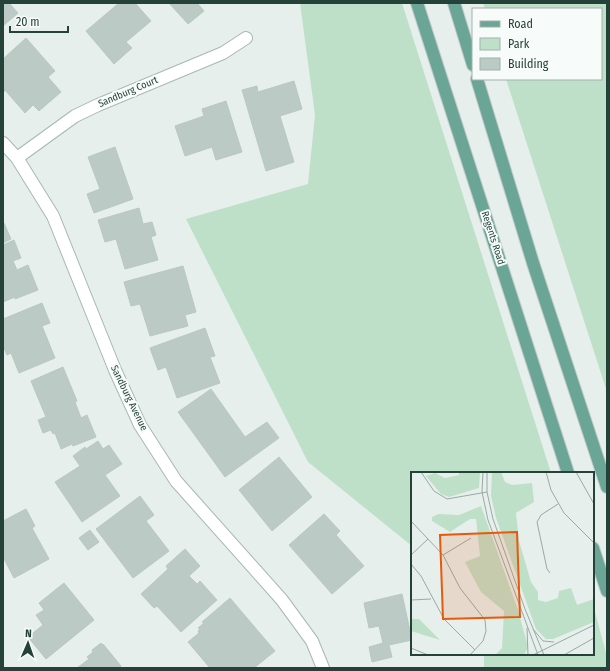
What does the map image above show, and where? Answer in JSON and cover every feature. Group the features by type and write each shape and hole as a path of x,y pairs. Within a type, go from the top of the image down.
{"main road":[{"name":"Regents Road","path":"417,3 568,472"},
{"path":"454,3 472,62"},
{"path":"477,80 533,263 607,487"},
{"path":"594,551 607,591"}],"street":[{"name":"Sandburg Court","path":"17,158 75,116 223,53 246,38"},
{"name":"Sandburg Avenue","path":"3,143 17,158 52,216 115,370 140,425 176,480 282,600 312,642 323,668"}],"green space":[{"path":"300,3 402,3 551,472 411,472 411,545 308,462 186,219 308,184 315,115"},
{"path":"483,3 607,3 607,392 506,80 602,80 602,8 485,8"},
{"path":"594,608 607,657 607,668 484,668 484,655 594,655"}],"building":[{"path":"3,3 9,3 18,13 3,26"},
{"path":"119,3 135,3 151,21 126,42 132,48 114,64 86,31"},
{"path":"169,3 198,3 204,11 188,24"},
{"path":"26,38 55,71 48,77 61,92 39,111 33,105 25,113 5,90 4,92 3,91 3,59"},
{"path":"294,81 302,109 280,116 294,162 266,171 242,90 257,86 258,92"},
{"path":"226,101 242,152 216,160 212,147 185,156 175,126 204,116 202,109"},
{"path":"115,147 133,199 94,213 87,194 100,189 88,157"},
{"path":"139,208 143,224 152,222 156,235 151,237 158,260 125,269 116,239 105,242 98,220"},
{"path":"3,223 11,239 3,243"},
{"path":"14,240 21,258 13,261 17,270 28,265 38,290 3,302 3,245"},
{"path":"183,266 196,312 185,315 188,326 150,336 140,304 131,306 124,282"},
{"path":"42,303 50,323 42,326 55,358 19,373 11,353 7,355 3,346 3,319"},
{"path":"205,328 215,356 210,357 220,383 177,398 166,367 158,370 150,348"},
{"path":"63,367 77,401 75,402 81,418 87,415 96,437 61,449 55,433 53,434 51,430 43,433 38,420 46,417 31,381"},
{"path":"211,389 245,437 267,422 279,438 225,477 178,412"},
{"path":"98,441 103,449 109,445 122,464 105,475 120,496 82,522 55,482 80,466 73,456 85,447 86,449"},
{"path":"279,457 312,497 272,531 239,490"},
{"path":"140,496 154,515 146,521 169,551 133,578 96,529"},
{"path":"26,509 35,526 32,528 49,559 14,578 3,557 3,521"},
{"path":"324,514 340,531 336,535 364,566 332,594 289,545"},
{"path":"90,530 99,542 88,550 79,538"},
{"path":"185,549 200,566 189,576 197,584 200,581 217,600 181,632 157,606 154,608 141,594 168,569 166,566"},
{"path":"64,583 94,620 46,659 28,637 43,625 36,615 44,610 39,603"},
{"path":"402,594 411,640 389,645 392,657 372,662 369,647 383,643 379,626 369,628 364,603"},
{"path":"230,598 275,651 254,668 210,668 188,642 199,633 198,631 200,629 198,628 204,623 202,622"},
{"path":"101,643 121,666 119,668 77,668 89,659 87,657 93,652 92,650"}]}
